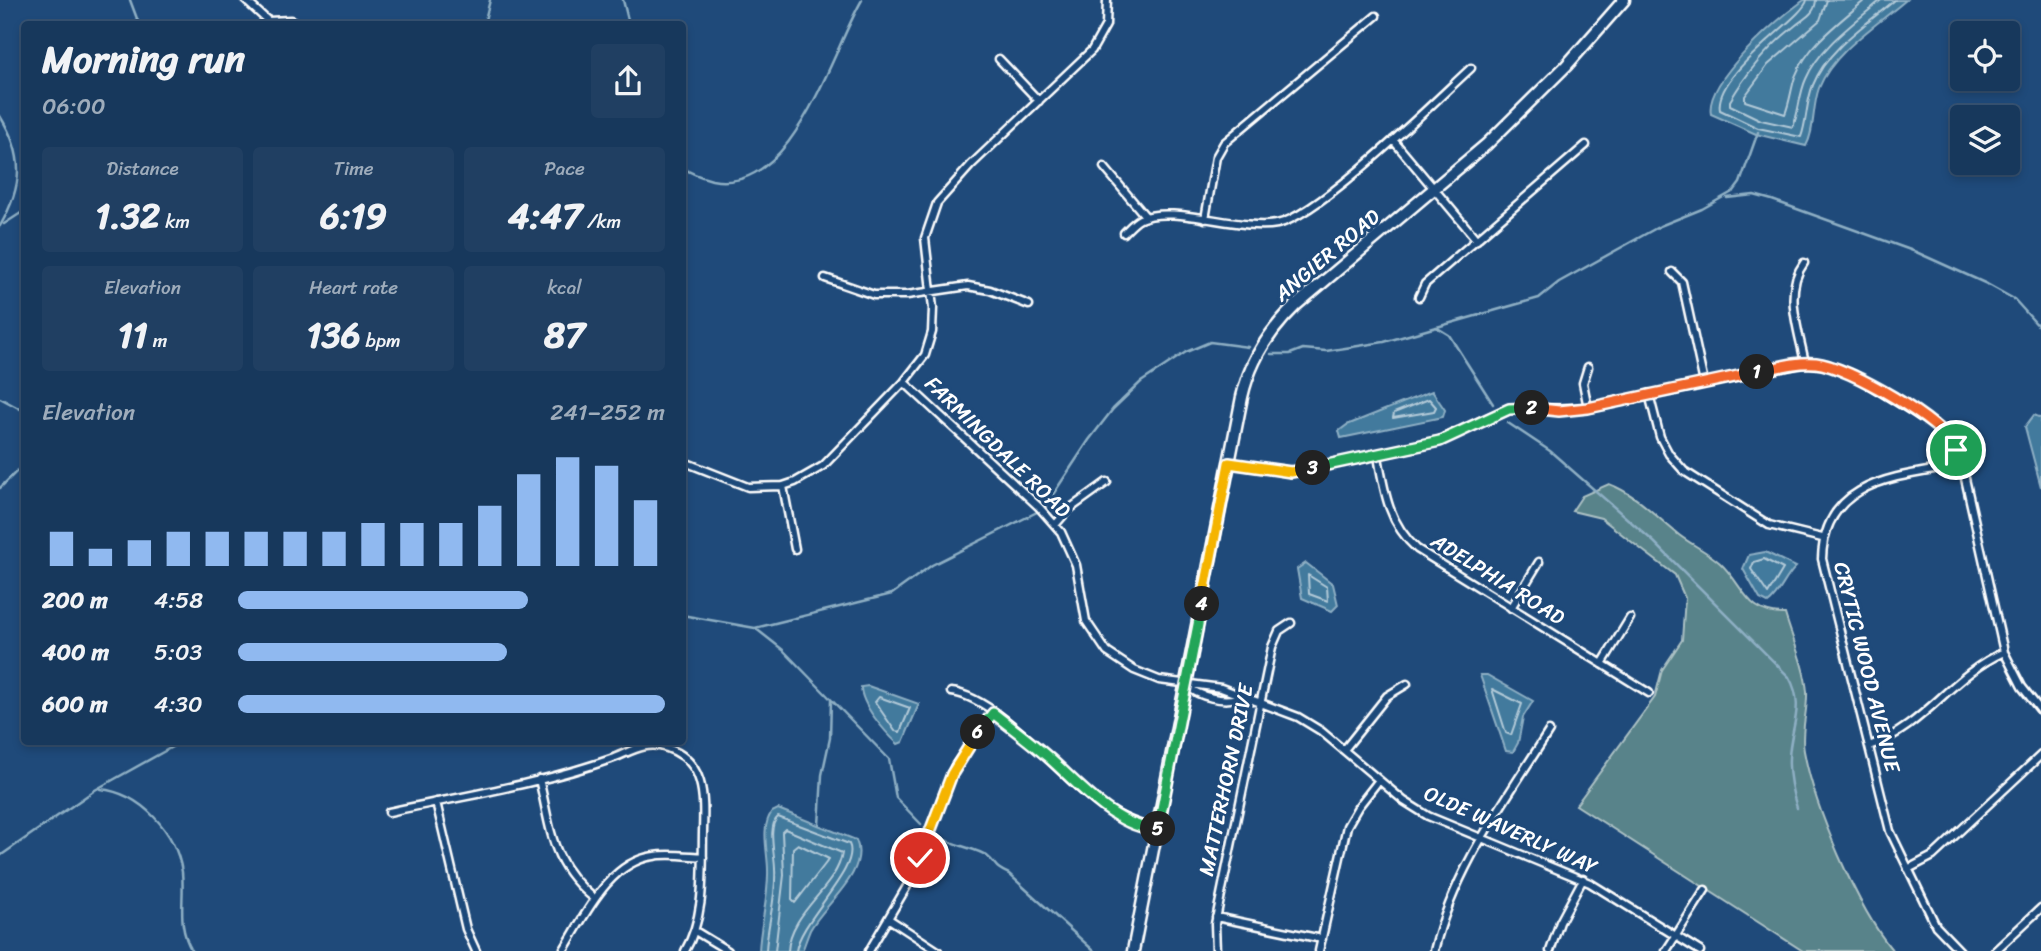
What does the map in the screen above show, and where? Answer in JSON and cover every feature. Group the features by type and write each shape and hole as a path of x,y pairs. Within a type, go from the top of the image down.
{"street":[{"path":"245,0 268,21 292,20"},
{"path":"686,463 748,487 783,486 823,466 904,382 929,346 933,319 932,292 925,238 937,203 971,165 1097,44 1108,18 1107,0"},
{"name":"ANGIER ROAD","path":"1133,951 1229,463 1246,382 1257,356 1273,330 1316,286 1435,190 1535,98 1624,0"},
{"path":"1205,219 1216,157 1224,143 1377,16"},
{"path":"999,58 1040,101"},
{"path":"1124,233 1146,216 1264,225 1280,223 1311,206 1393,140 1472,68"},
{"path":"1393,140 1477,240"},
{"path":"1419,297 1424,284 1586,145"},
{"path":"1104,167 1146,216"},
{"path":"1804,263 1794,285 1794,307 1805,362"},
{"path":"1672,272 1682,282 1704,383"},
{"path":"825,278 874,295 932,292 950,286 980,287 1029,305"},
{"path":"1229,463 1291,472 1440,441 1509,409 1588,408 1805,362 1827,365 1854,375 1944,431 1954,445 1962,465 2004,652 2022,687 2041,711"},
{"path":"1588,367 1583,383 1588,408"},
{"name":"FARMINGDALE ROAD","path":"904,382 1056,524 1072,555 1086,621 1100,645 1134,670 1186,685"},
{"path":"1649,394 1660,437 1669,454 1684,471 1769,525 1822,538"},
{"name":"ADELPHIA ROAD","path":"1378,456 1391,515 1406,539 1432,560 1650,694"},
{"name":"CRYTIC WOOD AVENUE","path":"1961,951 1936,926 1890,831 1822,559 1822,538 1836,510 1866,485 1962,465"},
{"path":"1056,524 1068,510 1107,481"},
{"path":"783,486 795,549"},
{"path":"1511,608 1539,562"},
{"path":"1602,664 1630,618"},
{"name":"MATTERHORN DRIVE","path":"1216,951 1216,917 1273,641 1279,631 1291,624"},
{"path":"1869,746 1910,727 1962,677 1981,662 2004,652"},
{"name":"OLDE WAVERLY WAY","path":"1186,685 1197,682 1215,686 1306,722 1419,811 1583,879 1700,951"},
{"path":"1344,750 1387,696 1407,684"},
{"name":"OLDE WAVERLY WAY","path":"1186,685 1195,693 1214,698 1241,697"},
{"path":"951,692 969,695 993,713 1043,752 1099,804 1123,818 1157,831"},
{"path":"869,951 913,876 952,774 969,744 993,713"},
{"path":"1434,951 1449,902 1481,838 1549,731"},
{"path":"389,812 539,779 643,746 656,745 678,753 690,762 705,791 701,909 695,931 685,951"},
{"path":"1908,869 1933,856 2041,755"},
{"path":"539,779 564,869 595,899"},
{"path":"1318,951 1348,826 1358,807 1380,780"},
{"path":"436,802 466,929 476,951"},
{"path":"563,951 595,899 613,877 633,863 653,856 703,857"},
{"path":"1550,951 1560,922 1583,879"},
{"path":"1666,951 1705,890"},
{"path":"1995,951 2041,908"},
{"path":"1216,917 1322,939"},
{"path":"889,919 938,951"},
{"path":"695,931 728,951"}],"green space":[{"path":"1609,484 1638,500 1679,535 1715,559 1747,597 1762,610 1785,614 1806,682 1803,744 1817,799 1839,856 1865,909 1893,951 1803,951 1576,805 1655,697 1662,670 1682,640 1685,598 1675,575 1601,518 1572,511 1582,496"}],"water":[{"path":"1804,0 1906,0 1857,40 1834,63 1819,88 1806,146 1756,134 1711,114 1712,100 1731,68 1762,35"},
{"path":"1432,391 1445,410 1443,417 1341,438 1339,431 1347,425"},
{"path":"2034,415 2041,418 2041,487 2025,427"},
{"path":"1765,552 1796,567 1768,603 1760,599 1743,569 1749,555"},
{"path":"1306,563 1333,584 1338,605 1332,611 1302,598 1297,569"},
{"path":"1480,675 1487,675 1533,701 1523,717 1518,743 1513,752 1506,751"},
{"path":"868,686 919,704 903,742 898,744 869,710 861,687"},
{"path":"778,809 856,840 859,852 851,876 810,930 802,951 759,951 768,880 766,825 772,812"}],"waterway":[{"path":"130,0 138,21"},
{"path":"485,21 490,0"},
{"path":"623,0 628,21"},
{"path":"686,169 712,180 740,179 765,166 787,144 806,116 862,0"},
{"path":"0,116 14,144 18,171 13,198 0,226"},
{"path":"1271,354 1290,354 1303,349 1326,351 1384,342 1539,298 1559,282 1660,226 1702,209 1734,191 1740,183 1758,132"},
{"path":"1727,198 1754,195 1772,200 1916,252 2014,299 2041,329"},
{"path":"4,224 21,213"},
{"path":"1436,327 1449,335 1493,404"},
{"path":"1046,505 1089,440 1113,409 1141,382 1186,352 1210,342 1248,347"},
{"path":"0,398 21,409"},
{"path":"1508,423 1550,451 1654,542 1789,677 1797,708 1789,764 1797,808"},
{"path":"0,488 21,467"},
{"path":"755,628 892,594 932,565 1037,512"},
{"path":"686,616 755,628 783,650 889,759 896,798 921,824"},
{"path":"819,825 822,775 830,738 831,700"},
{"path":"0,856 95,790 176,745"},
{"path":"100,789 115,792 142,806 164,829 172,843 182,872 184,931 192,951"},
{"path":"938,836 987,856 1094,951"}],"route":[{"path":"920,858 952,774 969,744 993,713 1043,752 1099,804 1123,818 1157,831 1229,463 1291,472 1322,467 1440,441 1509,409 1526,407 1559,411 1588,408 1805,362 1839,368 1854,375 1944,431 1956,450"}]}
